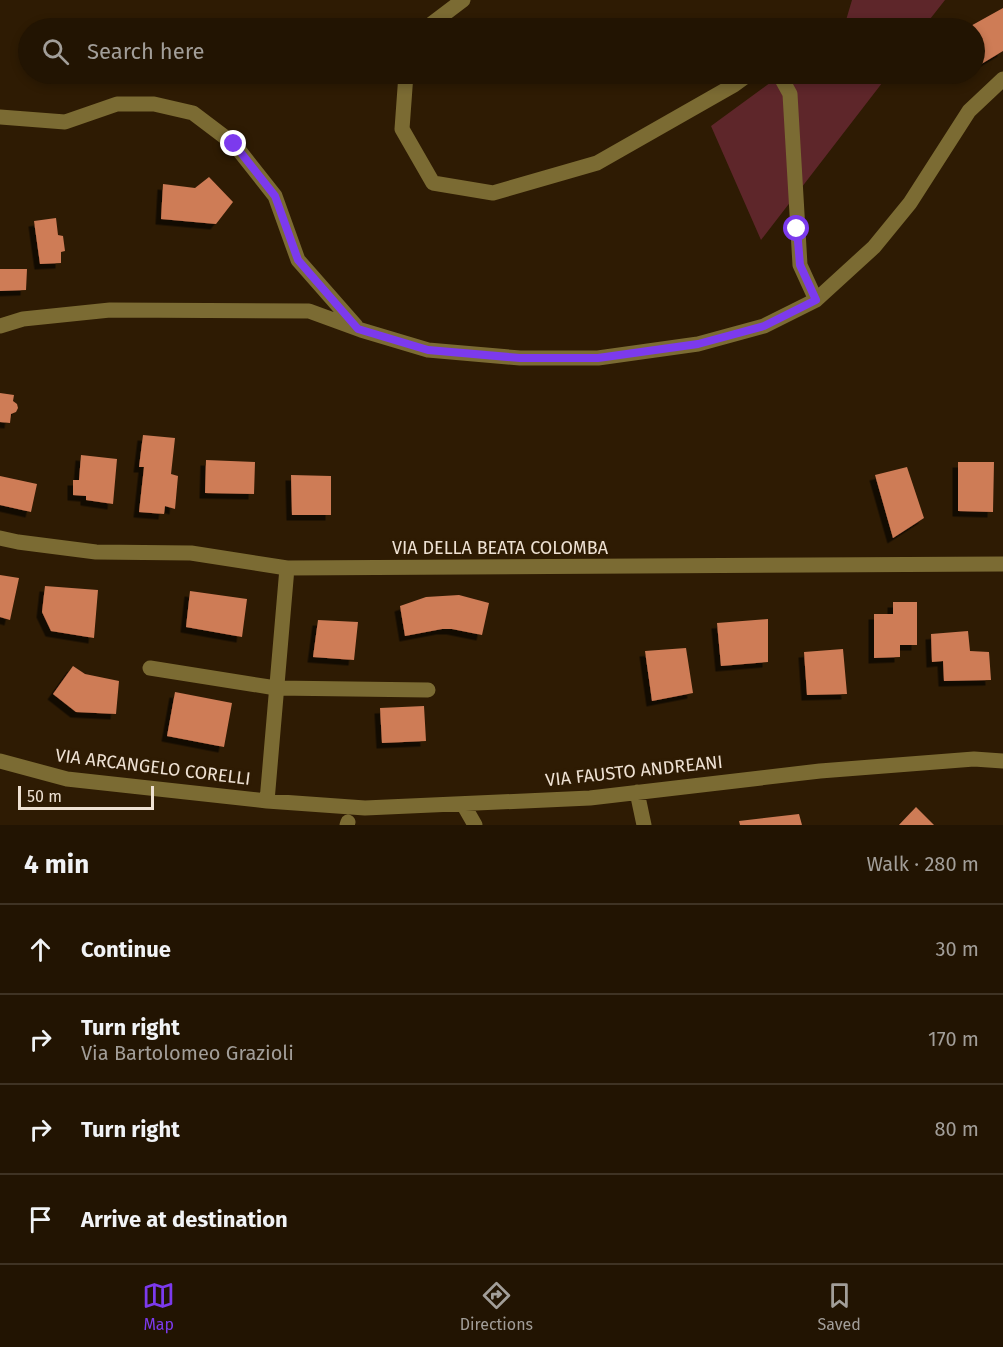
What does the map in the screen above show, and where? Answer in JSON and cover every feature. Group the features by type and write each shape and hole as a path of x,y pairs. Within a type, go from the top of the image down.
{"street":[{"path":"440,18 463,0"},
{"path":"0,326 23,319 110,310 309,311 358,329 428,350 520,358 598,358 698,344 764,326 816,300 874,247 910,203 969,111 1003,80"},
{"path":"405,84 402,129 433,183 493,193 597,163 735,84"},
{"path":"784,84 790,94 800,265 816,300"},
{"path":"0,117 65,122 117,105 154,104 193,113 234,144 275,196 298,260 358,329"},
{"name":"VIA DELLA BEATA COLOMBA","path":"0,538 96,552 191,553 288,568 1003,564"},
{"path":"267,801 288,568"},
{"path":"150,668 276,688 428,690"},
{"name":"VIA FAUSTO ANDREANI","path":"267,801 365,808 590,798 820,771 974,759 1003,761"},
{"name":"VIA ARCANGELO CORELLI","path":"0,761 67,780 267,801"},
{"path":"637,792 644,825"},
{"path":"463,804 475,825"}],"shaded area":[{"path":"852,0 945,0 931,18 847,18"},
{"path":"768,84 881,84 761,240 711,126"}],"building":[{"path":"1003,8 1003,51 985,62 985,18"},
{"path":"209,177 233,202 216,224 161,219 163,184 195,188"},
{"path":"56,218 58,235 63,236 65,251 61,252 61,263 40,264 34,221"},
{"path":"0,269 27,269 26,290 0,291"},
{"path":"0,393 14,395 13,401 17,404 18,408 11,414 10,423 0,422"},
{"path":"143,435 175,438 171,474 178,476 175,509 165,506 164,514 139,512 144,467 139,467"},
{"path":"81,455 117,459 113,504 86,500 86,496 73,495 73,480 79,480"},
{"path":"206,460 255,462 254,494 205,493"},
{"path":"958,462 994,462 993,512 958,511"},
{"path":"907,467 924,518 893,538 875,475"},
{"path":"291,475 331,476 331,515 292,515"},
{"path":"0,476 37,484 31,512 0,505"},
{"path":"0,575 19,578 10,620 0,617"},
{"path":"45,586 98,590 94,638 51,631 42,612"},
{"path":"190,591 247,599 242,637 186,627"},
{"path":"459,595 489,603 482,635 442,629 405,636 400,606 426,597"},
{"path":"893,602 917,602 917,645 900,645 900,657 874,658 874,614 893,614"},
{"path":"768,619 768,662 721,666 717,623"},
{"path":"318,620 358,622 354,660 313,657"},
{"path":"968,631 970,651 989,652 991,680 944,681 943,661 932,662 931,634"},
{"path":"686,648 693,693 652,701 645,651"},
{"path":"843,649 847,694 807,695 804,652"},
{"path":"73,666 85,674 119,681 116,714 76,712 53,694"},
{"path":"175,692 232,703 224,747 167,736"},
{"path":"424,706 426,741 382,743 380,708"},
{"path":"916,807 934,825 899,825"},
{"path":"799,814 802,825 740,825 739,821"}],"route":[{"path":"234,144 275,196 298,260 358,329 428,350 520,358 598,358 698,344 764,326 816,300 800,265 797,229"}]}
